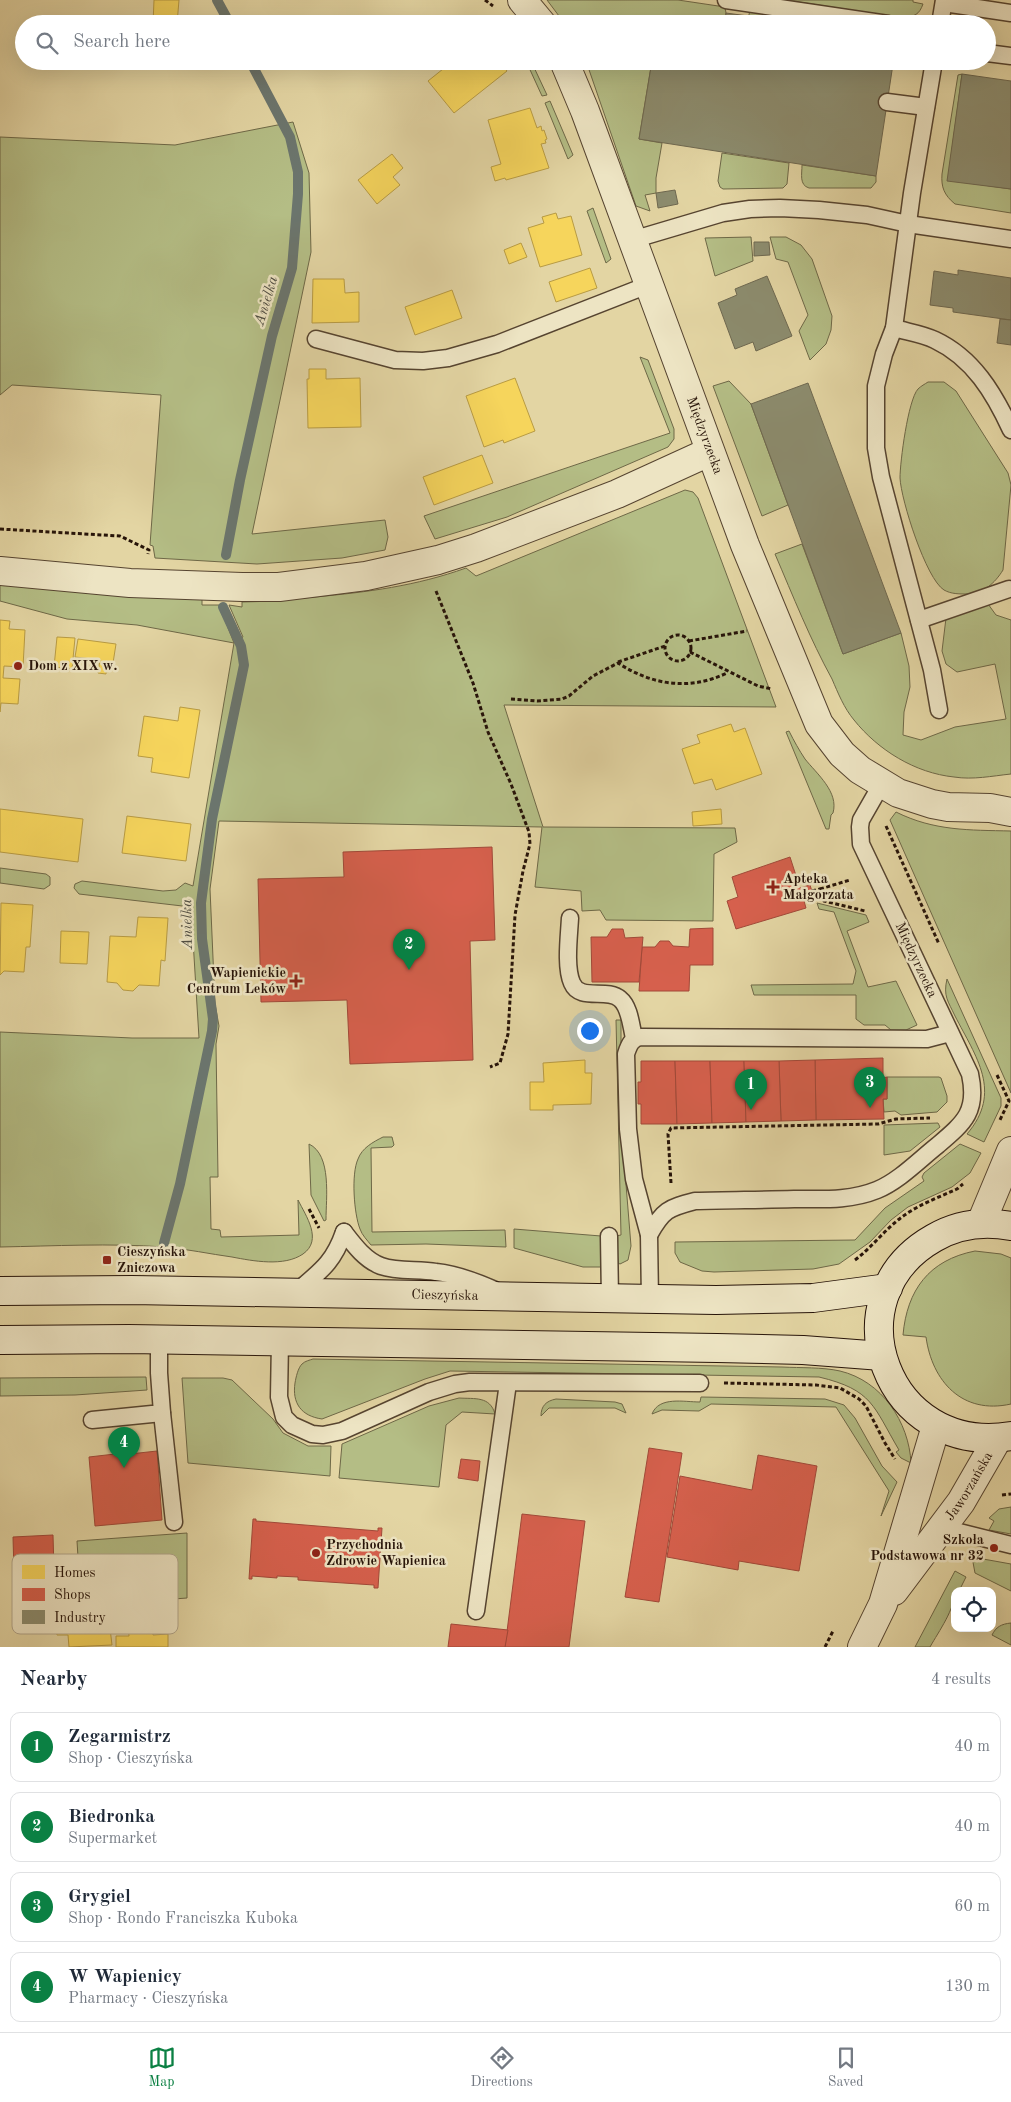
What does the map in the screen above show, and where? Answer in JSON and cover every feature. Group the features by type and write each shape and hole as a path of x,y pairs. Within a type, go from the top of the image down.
{"street":[{"path":"522,0 534,15"},
{"name":"Międzyrzecka","path":"568,70 580,98 748,554 819,724 842,754 860,770 881,785 898,793 932,804 968,808 1004,807"},
{"path":"0,571 115,582 242,587 320,583 374,575 422,564 476,548 600,500 710,452"},
{"path":"981,1223 1011,1151"},
{"path":"1004,1437 966,1437 936,1426 918,1413 902,1397 890,1378 882,1356 879,1334 881,1311 888,1288 903,1263 925,1243 952,1229 981,1223 1011,1226"},
{"name":"Cieszyńska","path":"0,1292 132,1290 650,1300 813,1298 888,1288"},
{"path":"0,1340 280,1341 793,1350 882,1356"},
{"name":"Jaworzańska","path":"862,1647 883,1604 936,1426"},
{"name":"Jaworzańska","path":"883,1604 943,1528 1004,1437"}],"lane":[{"path":"726,0 827,15"},
{"path":"942,15 944,2 1011,13"},
{"path":"996,54 1011,56"},
{"path":"932,70 894,328 884,354 876,386 876,448 919,620 939,710"},
{"path":"887,102 926,107"},
{"path":"632,240 723,214 750,209 819,210 866,215 908,224 1011,239"},
{"path":"316,339 395,360 423,362 448,358 497,344 648,285"},
{"path":"894,328 934,339 959,354 978,372 1001,407 1011,430"},
{"path":"919,620 1010,589"},
{"name":"Międzyrzecka","path":"649,1234 658,1217 672,1207 695,1201 851,1198 878,1190 900,1176 952,1133 966,1118 972,1104 973,1088 970,1074 862,844 860,827 866,811 881,785"},
{"path":"570,918 569,973 572,985 582,992 614,994 621,999 629,1017 634,1038"},
{"path":"650,1300 649,1234 634,1179 628,1129 626,1054 628,1045 634,1038 927,1039 950,1032"},
{"path":"296,1293 329,1264 338,1249 344,1232 367,1258 381,1266 437,1272 478,1283 511,1296"},
{"path":"609,1236 610,1298"},
{"path":"160,1340 159,1373 162,1413 174,1522"},
{"path":"280,1341 279,1397 284,1417 292,1425 312,1434 323,1435 342,1431 442,1387 470,1382 700,1383"},
{"path":"476,1611 508,1383"},
{"path":"92,1420 162,1413"},
{"path":"943,1528 1011,1545"}],"path":[{"path":"422,564 440,598 473,683 488,732 511,784 529,832 530,844 523,871 516,915 508,1034 500,1063 490,1067"},
{"path":"689,641 756,630"},
{"path":"678,635 689,641 691,646 687,658 675,661 669,658 665,646 667,641 678,635"},
{"path":"511,699 537,701 562,699 569,696 593,676 618,663 665,646"},
{"path":"690,652 758,686 778,690"},
{"path":"618,663 648,678 681,685 700,683 727,672"},
{"path":"866,811 886,825 941,949"},
{"path":"812,891 855,878"},
{"path":"820,889 824,901 870,911"},
{"path":"997,1074 1009,1101 998,1125"},
{"path":"853,1261 869,1249 899,1219 918,1206 957,1189 969,1179"},
{"path":"310,1209 319,1228"},
{"path":"700,1383 816,1385 840,1388 859,1399 866,1406 885,1444 896,1460 923,1474"},
{"path":"968,1489 987,1494 1011,1494"}],"green space":[{"path":"547,0 678,0 725,7 726,13 726,15 558,15"},
{"path":"786,0 913,0 913,2 923,4 920,11 914,15 884,15"},
{"path":"750,10 780,15 749,15"},
{"path":"530,70 535,70 547,95 542,96"},
{"path":"589,70 650,70 639,139 662,143 656,178 656,193 645,195 650,211 636,206"},
{"path":"962,74 948,180 1011,189 1011,213 955,204 944,190 942,174 958,75"},
{"path":"550,101 573,155 568,159 545,103"},
{"path":"293,122 309,173 311,252 252,534 385,520 388,537 385,550 342,558 257,564 155,558 153,546 150,545 161,395 12,385 0,395 0,137 175,145"},
{"path":"722,153 789,163 787,184 783,188 723,189 718,181"},
{"path":"802,165 876,176 876,182 871,188 809,188 802,182"},
{"path":"593,208 611,259 606,263 587,211"},
{"path":"751,237 753,261 715,276 705,238"},
{"path":"770,237 786,237 801,245 812,259 832,316 831,330 826,344 810,360 799,331 808,315 788,262 776,259"},
{"path":"640,357 648,360 674,429 674,439 668,447 507,517 435,539 424,516 670,433"},
{"path":"729,381 751,404 788,505 762,516 713,386"},
{"path":"928,382 944,382 956,391 1008,473 1011,485 1003,570 988,587 973,594 949,592 937,583 922,556 901,489 901,459 911,405 918,389"},
{"path":"685,490 693,492 698,498 776,707 504,705 543,827 735,828 737,842 714,854 713,921 606,920 600,910 582,911 581,891 535,887 542,827 219,821 210,889 215,1004 219,1026 216,1044 218,1177 210,1177 211,1229 220,1230 221,1237 299,1235 298,1200 311,1228 312,1242 309,1248 303,1254 287,1261 268,1262 164,1247 82,1245 0,1247 0,1032 132,1038 199,1038 191,907 79,894 74,888 75,884 82,881 163,891 176,890 185,883 193,886 234,643 243,637 229,605 242,607 242,602 315,597 373,590 410,584 466,568 476,576"},
{"path":"802,544 843,654 901,633 909,666 910,687 904,712 903,735 921,740 955,727 1006,719 995,664 957,672 946,664 942,651 946,618 988,604 996,615 1011,620 1011,774 961,778 925,771 898,758 874,741 864,731 850,715 842,700 809,633 775,554"},
{"path":"0,584 202,599 202,605 219,605 234,643 137,625 67,619 0,601"},
{"path":"789,731 805,759 821,777 833,798 833,813 829,829 826,829 786,732"},
{"path":"896,812 924,823 938,826 966,830 1011,831 1011,1093 890,820"},
{"path":"0,868 46,874 50,877 50,885 44,889 0,883"},
{"path":"817,903 866,915 869,922 847,931 868,987 896,981 917,1025 906,1030 891,1030 885,1025 864,1025 856,1019 856,995 754,995 751,985 853,984 856,971 834,912 819,909"},
{"path":"947,979 1001,1098 1001,1106 984,1142 967,1134 978,1119 985,1089 978,1060 947,998"},
{"path":"616,1020 621,1020 621,1123 631,1246 628,1260 620,1264 618,1263 616,1236 621,1235"},
{"path":"887,1077 939,1077 947,1096 947,1102 937,1112 901,1115 895,1111 884,1112 883,1099 887,1099"},
{"path":"938,1123 940,1127 910,1151 884,1155 884,1125"},
{"path":"383,1137 392,1137 394,1145 392,1147 371,1148 372,1232 505,1230 506,1247 426,1244 371,1245 362,1233 358,1222 354,1194 355,1174 358,1159 362,1152 372,1143"},
{"path":"309,1144 321,1157 324,1167 327,1189 326,1220 324,1221 311,1195"},
{"path":"960,1144 981,1153 970,1173 952,1187 908,1207 891,1220 870,1242 839,1264 813,1269 714,1272 702,1271 680,1262 675,1253 675,1242 855,1240 885,1208 924,1181 922,1177 924,1173"},
{"path":"514,1229 601,1236 601,1267 583,1267 514,1248"},
{"path":"975,1251 1001,1254 1011,1258 1011,1404 994,1406 978,1404 964,1399 952,1391 935,1368 929,1353 926,1337 903,1335 909,1304 923,1280 945,1262 959,1255"},
{"path":"313,1359 782,1367 819,1368 840,1371 855,1376 869,1384 891,1405 905,1433 911,1463 901,1458 896,1452 899,1450 876,1411 861,1394 837,1382 819,1377 450,1371 322,1419 303,1412 295,1397 294,1390 299,1368 303,1363"},
{"path":"146,1377 147,1390 75,1395 0,1396 0,1378"},
{"path":"182,1378 223,1378 232,1380 273,1419 283,1433 308,1446 331,1446 330,1476 188,1463"},
{"path":"701,1397 825,1399 844,1405 855,1418 882,1466 897,1482 881,1516 889,1491 836,1407 711,1404 699,1411 662,1410 652,1414 655,1408 666,1402 700,1402"},
{"path":"459,1398 486,1401 493,1408 495,1414 462,1412 446,1425 439,1487 339,1478 342,1444 429,1406"},
{"path":"556,1399 615,1402 622,1404 626,1413 615,1408 549,1408 541,1416 545,1404"},
{"path":"1011,1507 1011,1534 989,1530 994,1521 989,1518 999,1509"},
{"path":"187,1533 187,1598 178,1599 178,1554 78,1554 77,1541"},
{"path":"972,1557 1011,1564 1011,1591 975,1573"},
{"path":"955,1571 966,1577 961,1587 951,1587 951,1608 930,1647 915,1647"},
{"path":"1011,1623 1011,1645 992,1635 999,1626"}],"building: Homes":[{"path":"154,0 179,0 178,15 153,15"},
{"path":"442,70 507,71 454,113 428,81"},
{"path":"530,108 537,128 541,126 547,139 545,140 546,143 541,144 549,168 506,180 505,178 495,181 491,167 501,164 488,120"},
{"path":"392,154 403,168 393,177 400,185 377,204 358,180"},
{"path":"556,213 558,219 571,216 582,255 540,267 528,228 544,223 542,217"},
{"path":"521,243 527,257 509,264 504,250"},
{"path":"590,268 597,288 556,302 549,282"},
{"path":"313,279 344,279 345,293 359,292 359,322 312,323"},
{"path":"452,290 462,318 415,335 405,307"},
{"path":"309,369 326,369 326,379 360,378 361,427 308,428 307,379 309,379"},
{"path":"515,378 535,431 504,443 503,440 484,447 466,396"},
{"path":"482,455 493,483 434,505 423,477"},
{"name":"Dom z XIX w.","path":"0,620 10,621 9,629 25,630 23,667 4,666 3,678 20,679 18,704 1,703 0,712"},
{"path":"57,637 75,638 72,669 54,667"},
{"path":"78,639 116,644 113,663 107,662 106,674 98,673 100,660 75,657"},
{"path":"180,707 200,710 189,778 151,772 153,758 138,756 144,716 178,721"},
{"path":"731,724 734,732 745,728 762,774 716,790 712,779 694,784 682,749 700,743 697,735"},
{"path":"0,809 83,819 78,862 0,852"},
{"path":"721,809 722,824 693,826 692,812"},
{"path":"127,816 191,824 186,861 122,853"},
{"path":"1,903 33,905 30,947 26,947 24,972 4,971 0,975"},
{"path":"138,917 168,918 165,961 161,960 159,986 139,985 133,991 123,990 117,983 107,982 110,936 136,937"},
{"path":"61,931 89,932 87,964 60,963"},
{"path":"585,1060 585,1073 592,1073 591,1104 553,1105 553,1110 530,1110 530,1082 544,1082 543,1063"},
{"path":"111,1634 112,1645 69,1647 68,1635 57,1635"},
{"path":"129,1634 168,1634 168,1647 116,1647 116,1636 129,1636"}],"building: Shops":[{"path":"492,847 495,940 470,941 473,1060 350,1064 347,1000 261,1002 258,879 344,877 343,852"},
{"path":"790,857 800,888 810,885 814,898 804,901 806,908 736,929 727,901 738,897 732,877"},
{"path":"713,928 713,965 690,965 689,991 639,991 642,947 655,947 660,941 669,941 673,946 689,947 690,929"},
{"path":"612,929 623,929 625,938 643,937 639,982 592,982 591,937 607,937"},
{"path":"883,1058 883,1078 887,1077 887,1099 883,1099 884,1119 816,1120 815,1060"},
{"path":"815,1060 816,1120 781,1121 779,1061"},
{"path":"641,1061 675,1061 677,1124 641,1124 641,1104 638,1104 638,1082 641,1082"},
{"path":"675,1061 710,1061 712,1123 677,1124"},
{"path":"710,1061 744,1061 746,1122 712,1123"},
{"path":"744,1061 779,1061 781,1121 746,1122"},
{"path":"649,1448 682,1453 659,1602 625,1597"},
{"path":"130,1451 130,1454 157,1451 162,1520 95,1526 89,1457 115,1454 115,1452 118,1454 128,1453"},
{"path":"758,1455 817,1466 799,1571 739,1561 738,1570 667,1557 680,1476 752,1490"},
{"path":"461,1459 480,1461 478,1481 458,1478"},
{"path":"522,1514 585,1521 569,1647 505,1647"},
{"name":"Przychodnia Zdrowie Wapienica","path":"253,1519 256,1519 256,1521 378,1531 378,1528 382,1528 378,1588 374,1588 374,1585 298,1580 298,1577 252,1576 252,1579 249,1579"},
{"path":"53,1535 54,1554 13,1554 13,1537"},
{"path":"451,1624 508,1630 505,1647 448,1647"}],"building: Industry":[{"path":"650,70 892,70 876,176 639,139"},
{"path":"962,74 1011,81 1011,189 947,181"},
{"path":"675,190 678,204 658,208 656,193"},
{"path":"754,242 769,242 770,255 754,256"},
{"path":"958,270 1011,278 1011,320 953,312 953,308 930,305 934,271 958,275"},
{"path":"767,276 792,336 756,351 753,342 735,349 718,303 737,295 735,289"},
{"path":"1000,319 1011,320 1011,345 997,343"},
{"path":"808,383 901,633 843,654 751,404"}],"waterway":[{"name":"Anielka","path":"217,0 225,15"},
{"name":"Anielka","path":"226,555 240,480 272,336 292,268 298,194 298,172 290,137 255,70"},
{"name":"Anielka","path":"164,1243 180,1184 212,1031 213,1019 202,939 201,903 212,819 244,665 241,646 223,607"}],"place":[{"name":"Dom z XIX w.","path":"18,666"},
{"name":"Apteka Małgorzata","path":"773,887"},
{"name":"Biedronka","path":"409,970"},
{"name":"Wapienickie Centrum Leków","path":"296,981"},
{"name":"Grygiel","path":"870,1108"},
{"name":"Zegarmistrz","path":"751,1110"},
{"name":"Cieszyńska Zniczowa","path":"107,1260"},
{"name":"W Wapienicy","path":"124,1468"},
{"name":"Szkoła Podstawowa nr 32","path":"994,1548"},
{"name":"Przychodnia Zdrowie Wapienica","path":"316,1553"}]}
